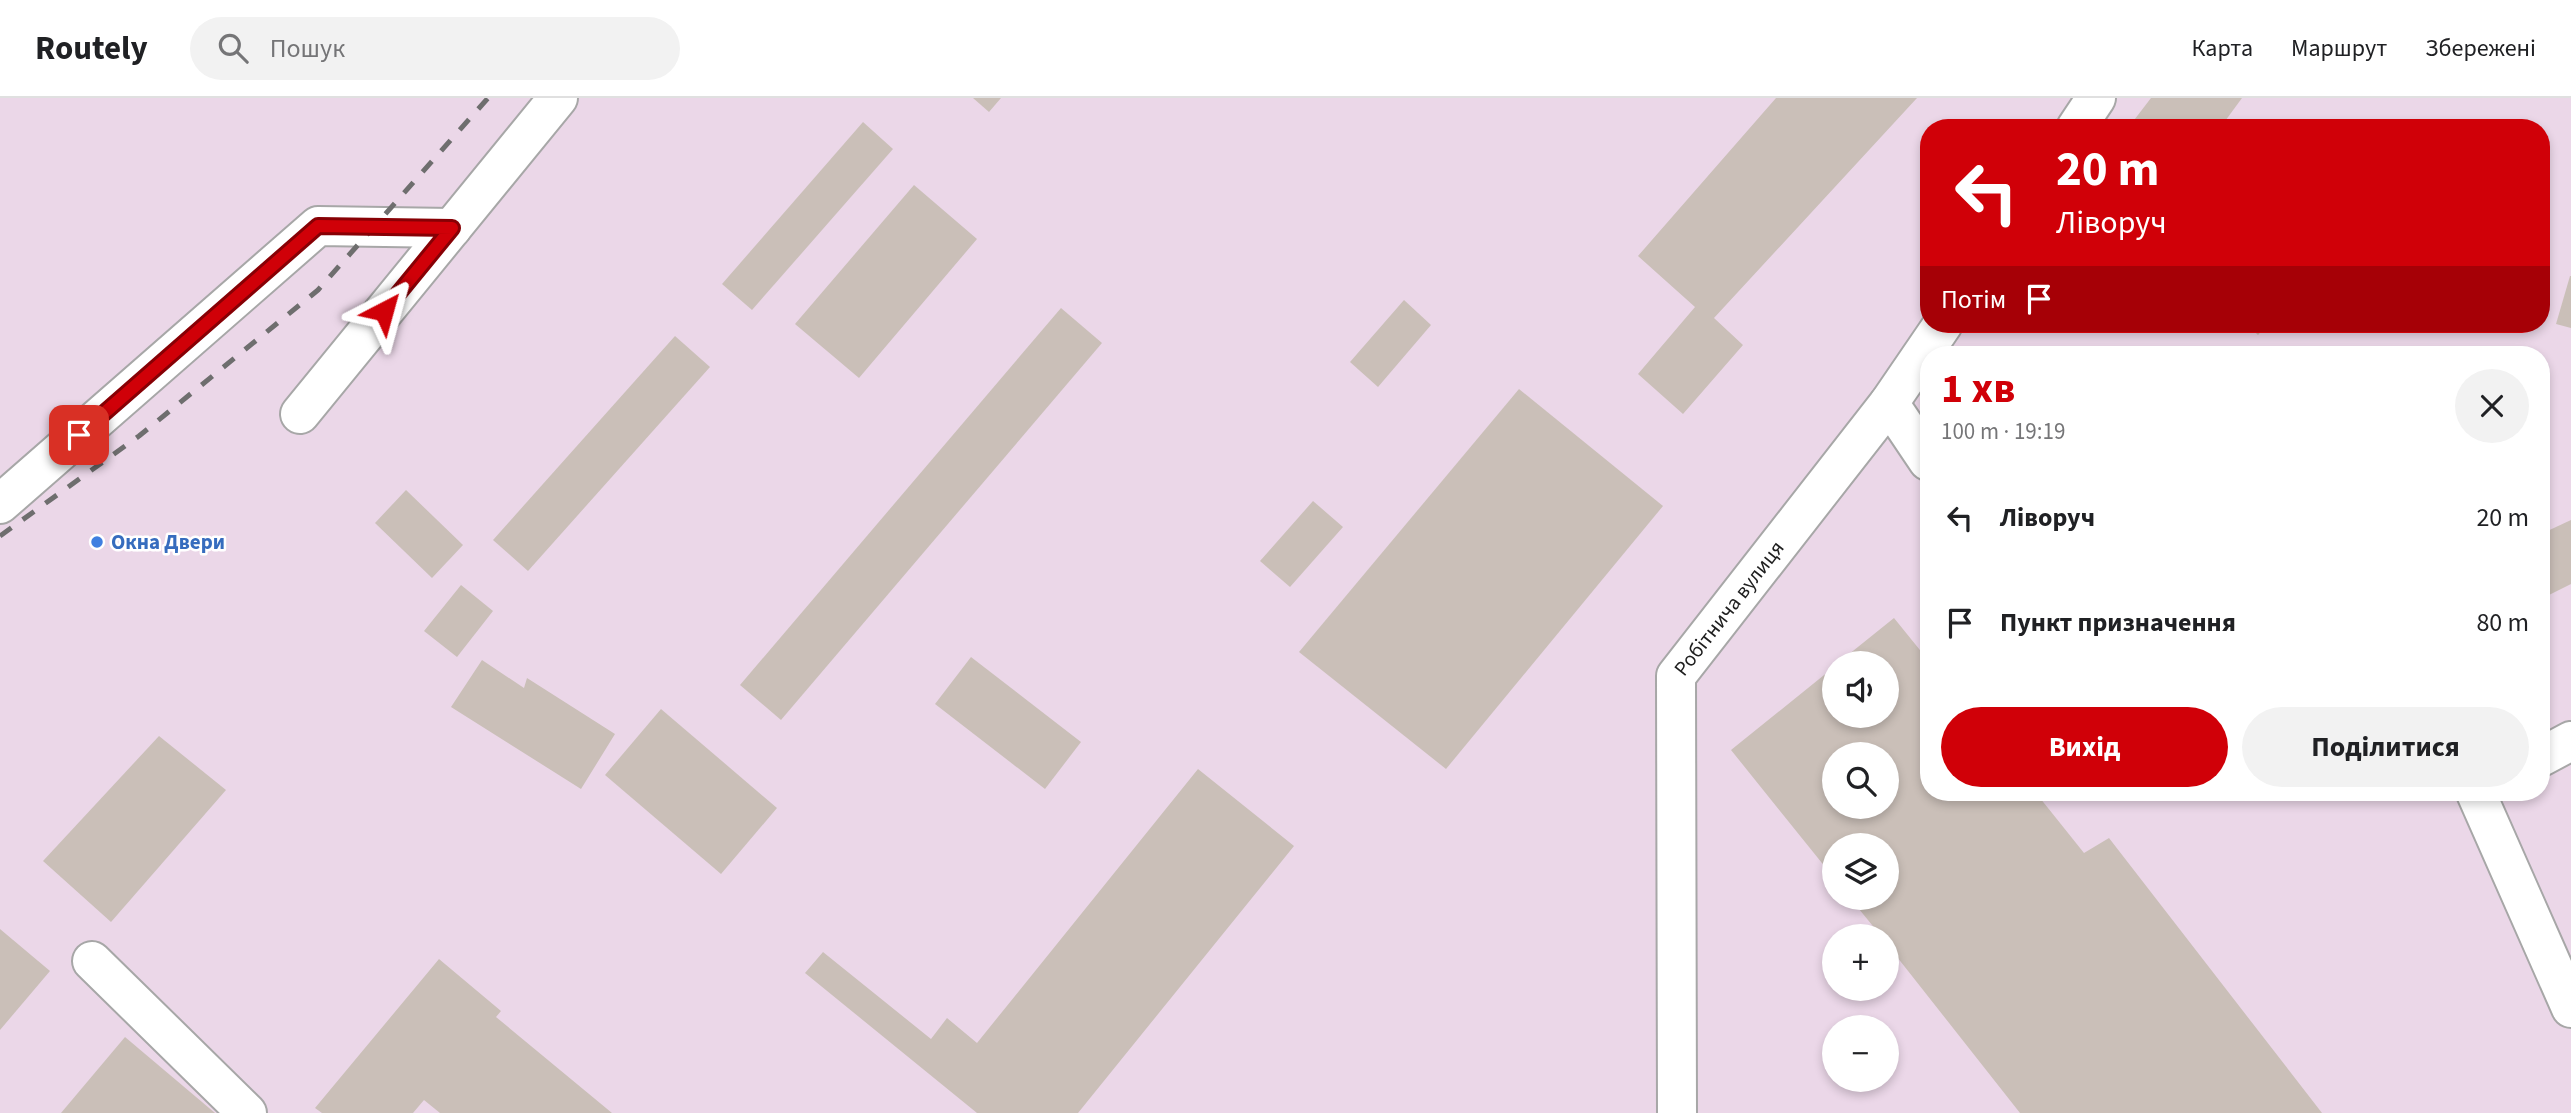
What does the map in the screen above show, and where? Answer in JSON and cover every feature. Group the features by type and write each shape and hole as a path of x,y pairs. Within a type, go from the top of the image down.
{"street":[{"path":"300,414 558,98"},
{"path":"2082,119 2096,98"},
{"path":"0,504 318,226 452,228"},
{"name":"Робітнича вулиця","path":"1677,1113 1676,676 1889,403 1920,357"},
{"path":"1889,403 1920,449"},
{"path":"2550,752 2571,741"},
{"path":"2480,801 2571,1008"},
{"path":"92,961 247,1113"}],"shaded area":[{"path":"0,98 2571,98 2571,1113 0,1113"}],"building":[{"path":"973,98 1001,98 989,112"},
{"path":"1776,98 1917,98 1714,318 1743,345 1683,414 1638,374 1695,307 1638,256"},
{"path":"2151,98 2242,98 2227,119 2135,119"},
{"path":"863,122 893,149 752,310 722,284"},
{"path":"914,185 977,239 859,378 795,324"},
{"path":"2571,276 2571,328 2556,324"},
{"path":"1404,300 1431,325 1378,387 1350,362"},
{"path":"1061,308 1102,343 781,720 740,685"},
{"path":"675,336 710,367 528,571 493,540"},
{"path":"1519,389 1663,506 1446,769 1299,652"},
{"path":"406,490 463,545 432,578 375,523"},
{"path":"1313,501 1343,527 1290,587 1260,561"},
{"path":"2571,520 2571,584 2550,594 2550,530"},
{"path":"461,585 493,611 457,657 424,631"},
{"path":"1894,618 1920,650 1920,801 2042,801 2084,853 2109,838 2322,1113 2020,1113 1899,959 1899,924 1871,924 1860,910 1899,910 1899,833 1822,833 1822,863 1731,750 1822,677 1822,728 1899,728 1899,651 1853,651"},
{"path":"971,657 1081,742 1045,789 935,704"},
{"path":"482,660 524,688 527,678 615,734 581,789 451,707"},
{"path":"661,709 777,808 721,874 605,775"},
{"path":"159,736 226,790 111,922 43,861"},
{"path":"1198,769 1294,846 1078,1113 977,1113 805,973 823,952 931,1039 947,1018 977,1043"},
{"path":"0,929 50,971 0,1030"},
{"path":"439,959 501,1011 496,1017 612,1113 440,1113 424,1100 413,1113 322,1113 315,1108"},
{"path":"125,1037 215,1113 61,1113"}],"railway":[{"path":"0,536 139,436 318,290 488,98"}],"place":[{"name":"Окна Двери","path":"97,542"}],"route":[{"path":"79,435 318,226 452,228 384,311"}]}
